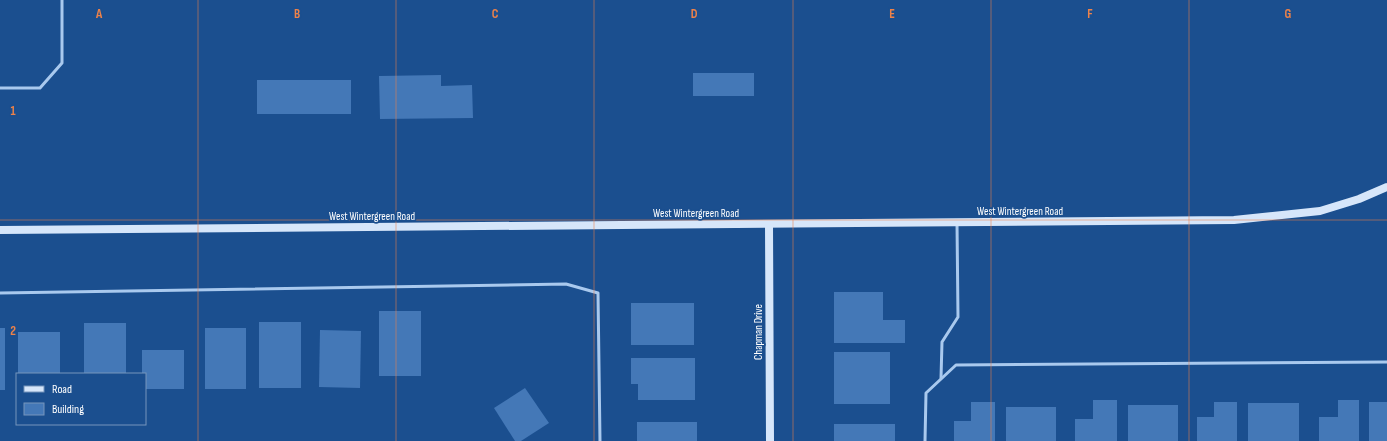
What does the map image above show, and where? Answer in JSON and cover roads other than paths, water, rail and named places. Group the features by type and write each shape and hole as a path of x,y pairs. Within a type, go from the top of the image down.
{"main road":[{"name":"West Wintergreen Road","path":"0,230 1234,220 1320,211 1359,199 1387,187"},
{"name":"Chapman Drive","path":"769,224 770,441"}],"lane":[{"path":"0,88 40,88 62,63 62,0"},
{"path":"941,378 942,342 958,317 957,222"},
{"path":"0,293 566,284 598,293 600,441"},
{"path":"925,441 926,393 956,365 1387,362"}]}
